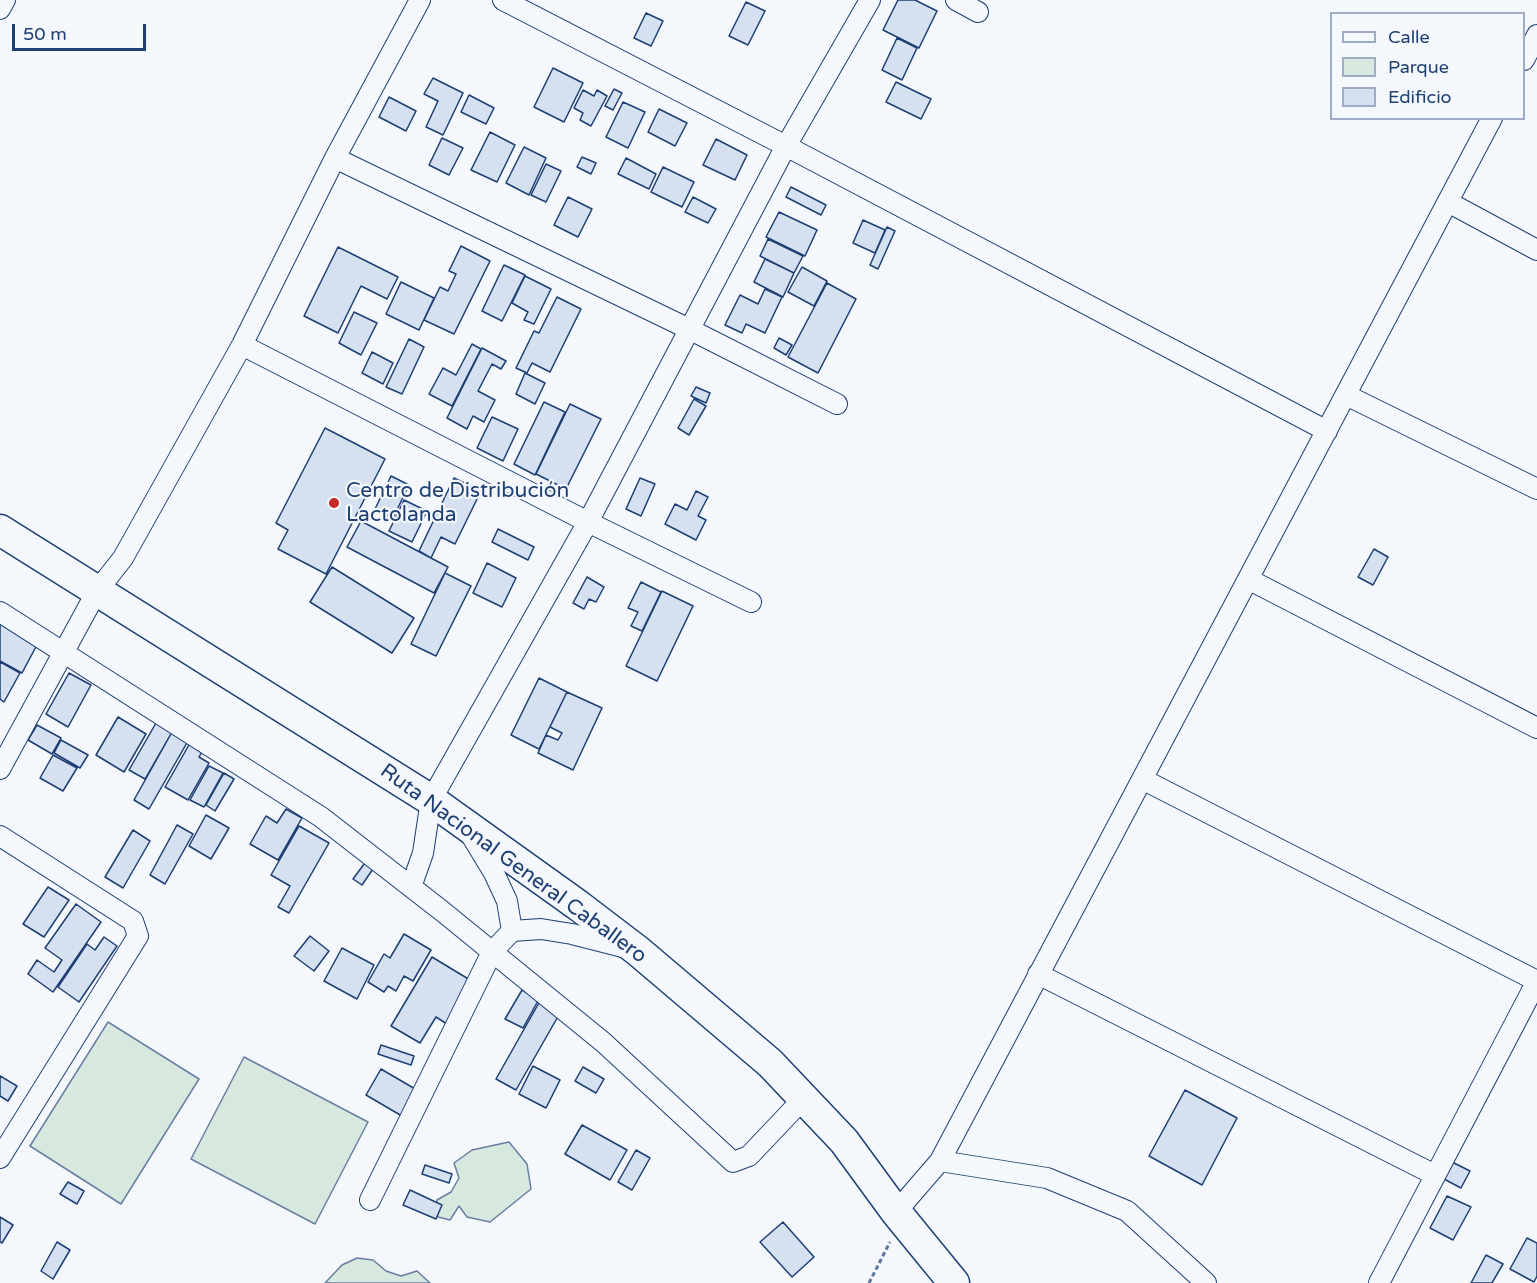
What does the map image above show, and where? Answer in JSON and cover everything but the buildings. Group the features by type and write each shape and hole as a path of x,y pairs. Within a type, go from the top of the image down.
{"highway":[{"name":"Ruta Nacional General Caballero","path":"0,530 431,800 638,951 770,1063 804,1098 844,1141 899,1215 954,1283"}],"street":[{"path":"0,9 5,0"},
{"path":"0,768 97,591 123,558 242,345 335,158 420,0"},
{"path":"503,0 1327,431"},
{"path":"411,887 423,853 431,800 588,522 786,146 870,0"},
{"path":"956,0 978,12"},
{"path":"1525,58 1537,34"},
{"path":"899,1215 940,1161 1491,120"},
{"path":"335,158 689,329 837,404"},
{"path":"1448,202 1537,250"},
{"path":"242,345 588,522 751,602"},
{"path":"1346,395 1537,489"},
{"path":"1248,579 1537,729"},
{"path":"0,612 321,817 603,1042 733,1162 749,1156 804,1098"},
{"path":"1142,779 1537,981 1379,1283"},
{"path":"465,825 494,873 507,901 512,930"},
{"path":"0,836 133,921 138,936 0,1158"},
{"path":"370,1200 492,952 512,930 541,930 572,934 638,951"},
{"path":"1038,974 1435,1175"},
{"path":"940,1161 1047,1178 1127,1211 1206,1283"}],"path":[{"path":"869,1283 899,1215"}],"green space":[{"path":"108,1022 199,1079 121,1204 30,1146"},
{"path":"244,1057 368,1122 315,1224 191,1159"},
{"path":"509,1142 527,1164 531,1189 490,1222 467,1217 459,1206 450,1220 434,1216 437,1200 451,1192 459,1178 454,1163 472,1150"},
{"path":"357,1258 373,1260 386,1271 401,1276 417,1271 430,1283 325,1283 342,1265"}],"place":[{"name":"Centro de Distribución Lactolanda","path":"334,503"}]}
